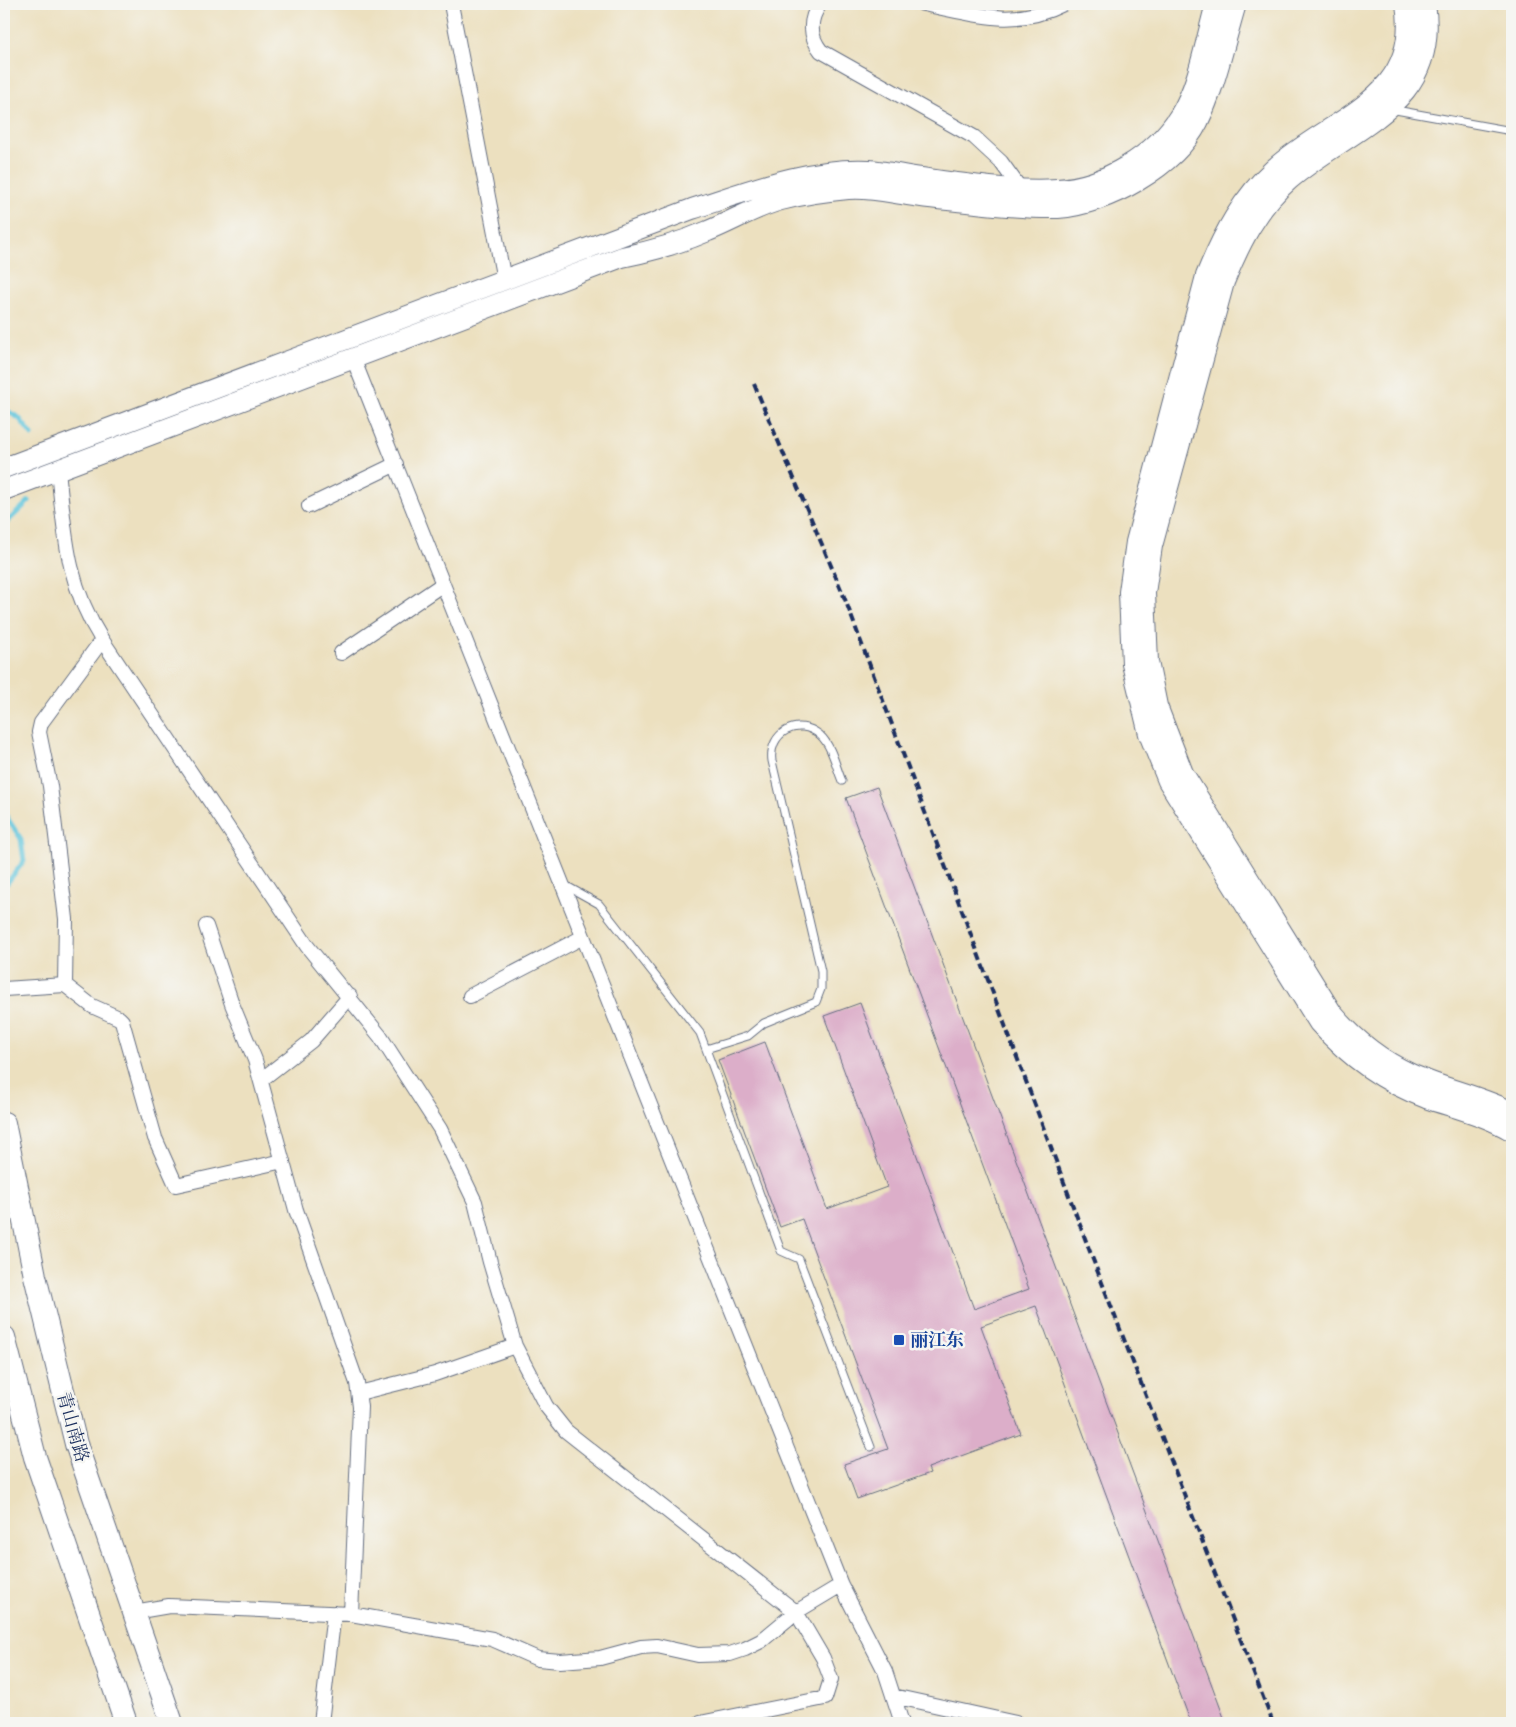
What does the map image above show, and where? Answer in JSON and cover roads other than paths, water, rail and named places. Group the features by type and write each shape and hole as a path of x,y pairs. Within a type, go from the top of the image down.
{"main road":[{"name":"青山南路","path":"4,1123 35,1276 76,1444 172,1723"},
{"path":"4,1336 35,1457 126,1723"}],"street":[{"path":"451,4 504,280"},
{"path":"820,4 816,9 811,24 814,39 821,51 974,137 1001,162 1019,187"},
{"path":"923,4 998,19 1036,15 1063,4"},
{"path":"4,468 692,209 815,174 869,170 929,179 1057,189 1090,182 1122,169 1149,150 1181,114 1192,87 1216,4"},
{"path":"4,490 622,256 660,249 710,231 755,209 806,194 866,189 969,202 1058,208 1096,200 1114,193 1139,180 1161,164 1174,152 1197,124 1210,93 1236,4"},
{"path":"1406,4 1408,26 1405,48 1402,59 1387,85 1366,105 1276,166 1238,210 1219,244 1206,276 1136,542 1129,592 1129,641 1142,710 1168,781 1307,1007 1319,1023 1348,1053 1385,1079 1426,1098 1489,1119 1512,1131"},
{"path":"1425,4 1426,40 1419,66 1409,87 1390,109 1289,180 1254,220 1236,251 1224,282 1152,546 1146,593 1146,640 1148,662 1162,721 1183,773 1332,1013 1359,1041 1393,1065 1412,1075 1495,1104 1512,1112"},
{"path":"352,358 396,464 841,1585 886,1671 902,1723"},
{"path":"308,506 396,464"},
{"path":"58,470 72,578 83,607 102,640 307,946 350,996 405,1073 440,1129 476,1202 490,1262 515,1346 546,1406 566,1431 796,1612 823,1658 831,1679 825,1698 700,1723"},
{"path":"342,653 443,584"},
{"path":"65,985 66,919 50,786 39,732 41,723 102,640"},
{"path":"206,926 261,1080 296,1210 359,1393 351,1614"},
{"path":"470,996 583,937"},
{"path":"4,989 65,985 92,1006 122,1021 155,1138 176,1185 283,1161"},
{"path":"261,1080 311,1041 350,996"},
{"path":"359,1393 435,1374 515,1346"},
{"path":"134,1612 169,1606 351,1614 492,1639 538,1659 573,1660 600,1658 641,1647 657,1646 698,1655 730,1654 745,1650 761,1641 796,1612 841,1585"},
{"path":"321,1723 334,1613"},
{"path":"893,1696 1016,1723"}],"lane":[{"path":"1390,109 1512,131"},
{"path":"706,1048 748,1036 764,1023 816,1002 821,989 821,971 772,761 774,741 784,729 792,727 814,731 828,746 842,781"},
{"path":"561,882 599,904 691,1019 700,1033 781,1251 799,1259 871,1447"}],"waterway":[{"path":"4,409 19,418 32,435"},
{"path":"4,525 29,501"},
{"path":"4,813 21,839 24,861 7,883"}],"railway":[{"path":"754,384 843,594 1092,1257 1273,1723"}],"place":[{"name":"丽江东","path":"899,1340"}]}
